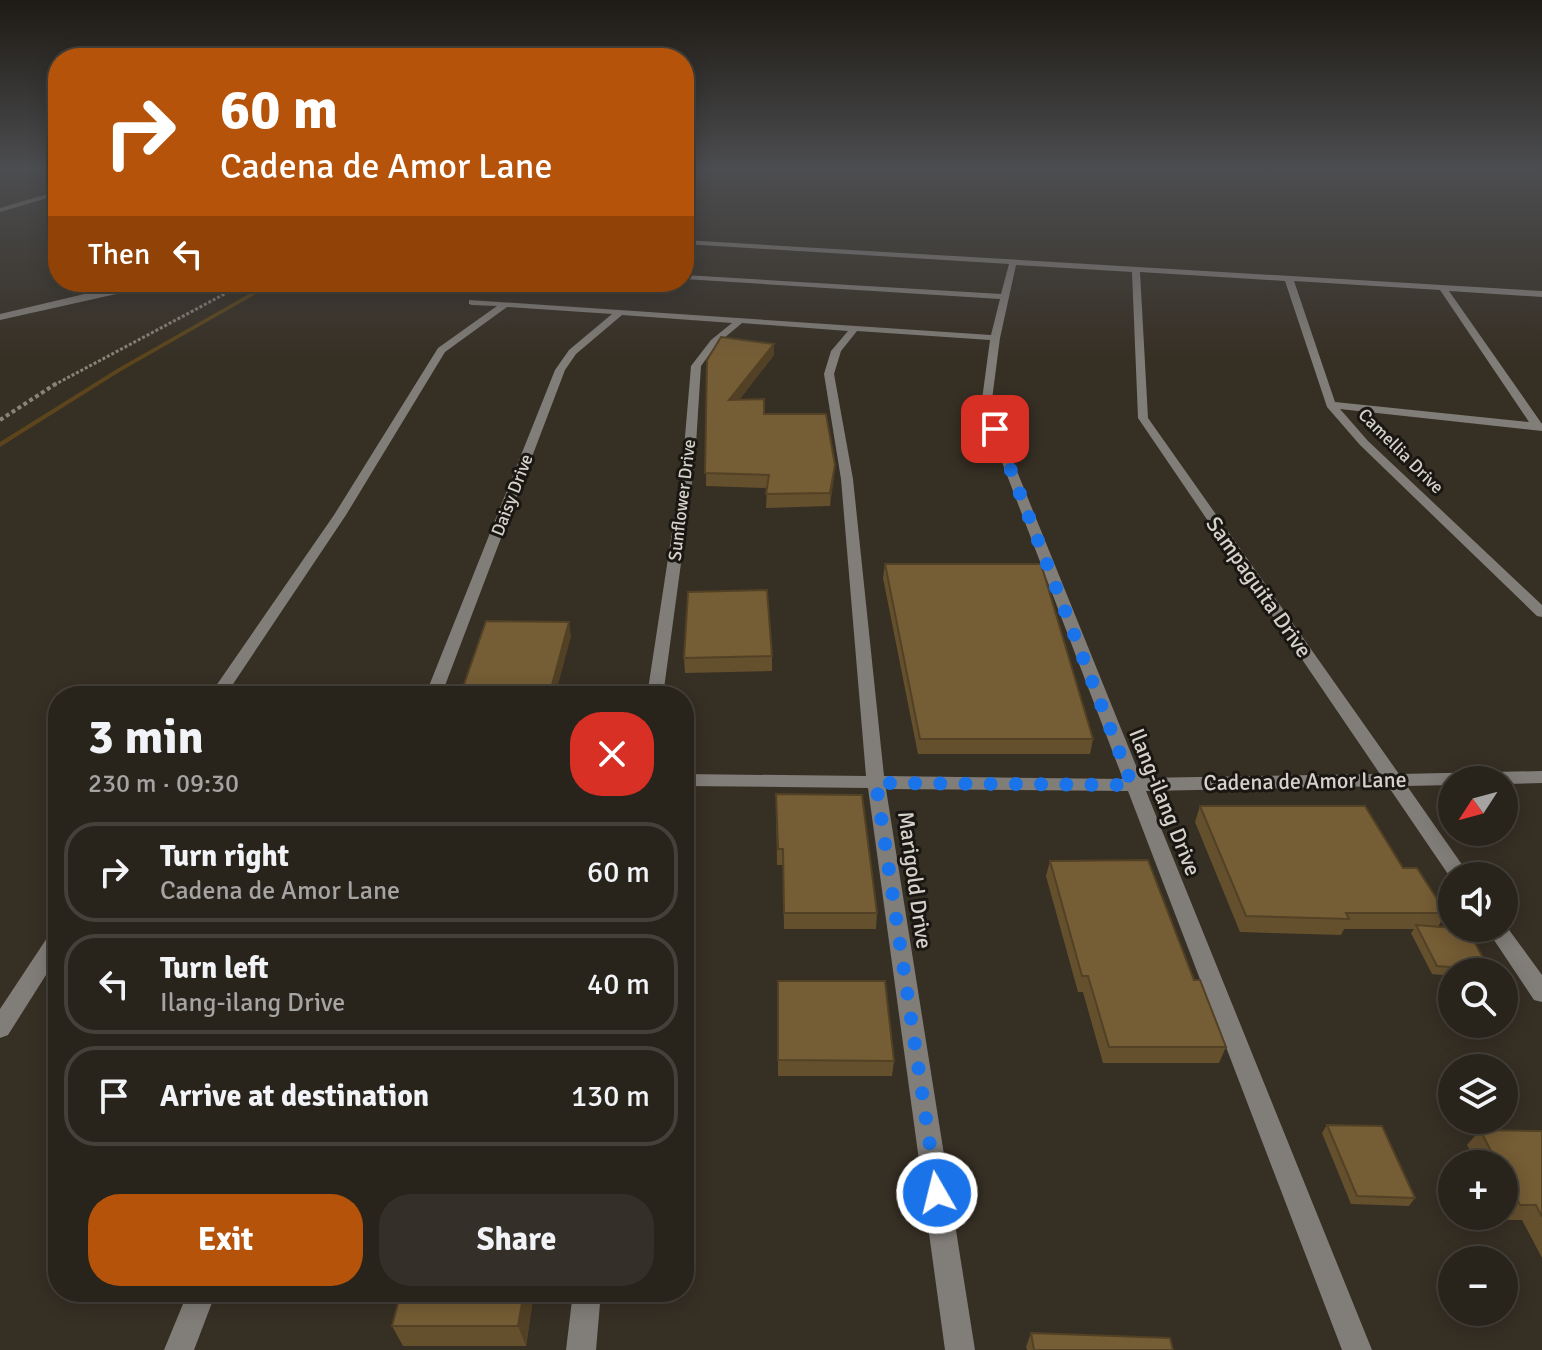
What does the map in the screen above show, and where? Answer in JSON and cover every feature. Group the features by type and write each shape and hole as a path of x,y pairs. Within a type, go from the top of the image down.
{"street":[{"path":"694,243 1542,294"},
{"name":"Ilang-ilang Drive","path":"1013,262 995,338 986,407 1132,785 1357,1350"},
{"name":"Sampaguita Drive","path":"1136,271 1143,418 1450,862"},
{"path":"694,278 1004,297"},
{"name":"Camellia Drive","path":"1289,279 1331,405 1364,443 1542,613"},
{"path":"1443,288 1539,428"},
{"path":"0,317 106,292"},
{"path":"472,302 995,338"},
{"path":"224,686 340,515 441,350 506,304"},
{"name":"Daisy Drive","path":"437,686 560,370 572,352 619,313"},
{"name":"Sunflower Drive","path":"656,686 689,460 696,366 714,342 739,321"},
{"name":"Marigold Drive","path":"855,328 836,351 829,374 847,479 876,783 960,1350"},
{"path":"1331,405 1539,428"},
{"name":"Cadena de Amor Lane","path":"694,780 1132,785 1542,777"},
{"path":"1506,942 1542,993"},
{"path":"0,1028 48,954"},
{"path":"179,1350 198,1302"},
{"path":"581,1350 586,1302"}],"path":[{"path":"0,420 59,382 228,292"}],"building":[{"path":"721,337 774,344 729,400 764,399 764,414 826,414 835,465 830,493 766,494 769,475 705,473 707,360"},
{"path":"885,564 1041,564 1093,739 920,739"},
{"path":"767,590 772,656 684,658 688,592"},
{"path":"486,621 569,622 552,686 463,686"},
{"path":"776,794 862,795 877,913 784,913 783,849 778,849"},
{"path":"1200,806 1365,806 1403,868 1417,868 1438,901 1438,913 1346,913 1349,919 1246,916"},
{"path":"1148,860 1194,980 1200,980 1226,1047 1109,1047 1088,976 1082,976 1050,861"},
{"path":"1416,925 1438,927 1438,942 1474,942 1483,958 1438,958 1437,966"},
{"path":"778,981 885,981 894,1061 778,1060"},
{"path":"1327,1125 1382,1126 1415,1198 1357,1196"},
{"path":"1542,1131 1542,1217 1536,1205 1520,1205 1518,1201 1518,1150 1491,1150 1482,1134"},
{"path":"398,1302 522,1302 518,1326 392,1326"},
{"path":"1031,1333 1170,1338 1173,1350 1034,1350"}],"waterway":[{"path":"0,445 119,370 256,292"}],"route":[{"path":"937,1193 876,783 1132,785 995,429"}]}
